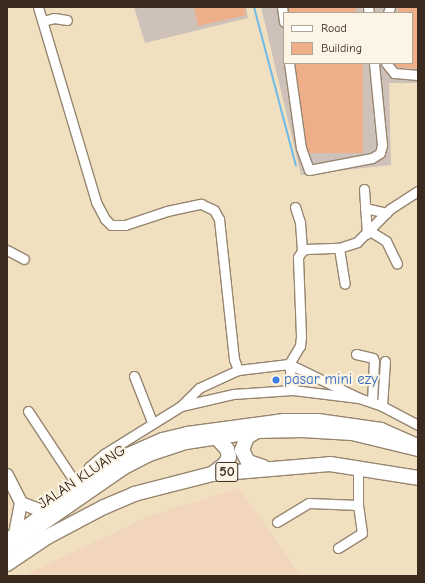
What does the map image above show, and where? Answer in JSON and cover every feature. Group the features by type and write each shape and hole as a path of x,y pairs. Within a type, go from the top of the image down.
{"highway":[{"name":"JALAN KLUANG","path":"7,548 124,467 148,454 215,436 257,431 302,430 352,433 418,449"},
{"path":"257,431 244,443 243,457 248,462 266,468"},
{"path":"212,474 226,464 228,457 227,449 215,436"},
{"name":"JALAN KLUANG","path":"7,564 47,537 104,507 134,494 212,474 266,468 330,464 358,466 418,478"}],"main road":[{"path":"11,537 126,455 162,439 235,426 284,420 340,422 381,429 418,445"},
{"path":"7,475 21,503 44,512"},
{"path":"11,537 21,503"}],"street":[{"path":"38,7 96,202 111,225 125,225 167,211 201,204 214,210 220,219 234,359 238,370"},
{"path":"43,21 54,18 67,20"},
{"path":"289,64 301,148 309,170 372,158 380,153 382,145 374,64"},
{"path":"387,64 394,73 418,75"},
{"path":"364,189 368,232"},
{"path":"293,390 289,364 296,355 301,341 298,257 302,251 306,249 339,248 357,242 386,213 418,191"},
{"path":"295,207 300,222 302,251"},
{"path":"365,208 386,213"},
{"path":"368,232 386,241 396,264"},
{"path":"339,248 345,284"},
{"path":"7,250 24,259"},
{"path":"356,354 373,358 372,402"},
{"path":"382,406 385,361"},
{"path":"181,406 199,388 213,379 238,370 289,364 359,398 382,406 418,425"},
{"path":"134,376 152,422"},
{"path":"78,488 88,467 152,422 181,406 233,394 293,390 359,398"},
{"path":"28,411 78,488"},
{"path":"338,548 362,533 358,505 358,466"},
{"path":"277,522 309,503 358,505"}],"shaded area":[{"path":"134,7 246,7 248,18 145,43"},
{"path":"261,7 418,7 418,83 389,83 391,165 301,175"},
{"path":"239,488 301,576 23,576 147,517"}],"building":[{"path":"194,7 244,7 246,15 198,26"},
{"path":"289,7 356,7 356,12 289,12"},
{"path":"399,7 418,7 418,69 397,67 395,64 413,64 413,12 398,12"},
{"path":"296,64 363,64 363,153 296,153"}],"waterway":[{"path":"254,7 296,166"}],"place":[{"name":"pasar mini ezy","path":"276,380"}]}
